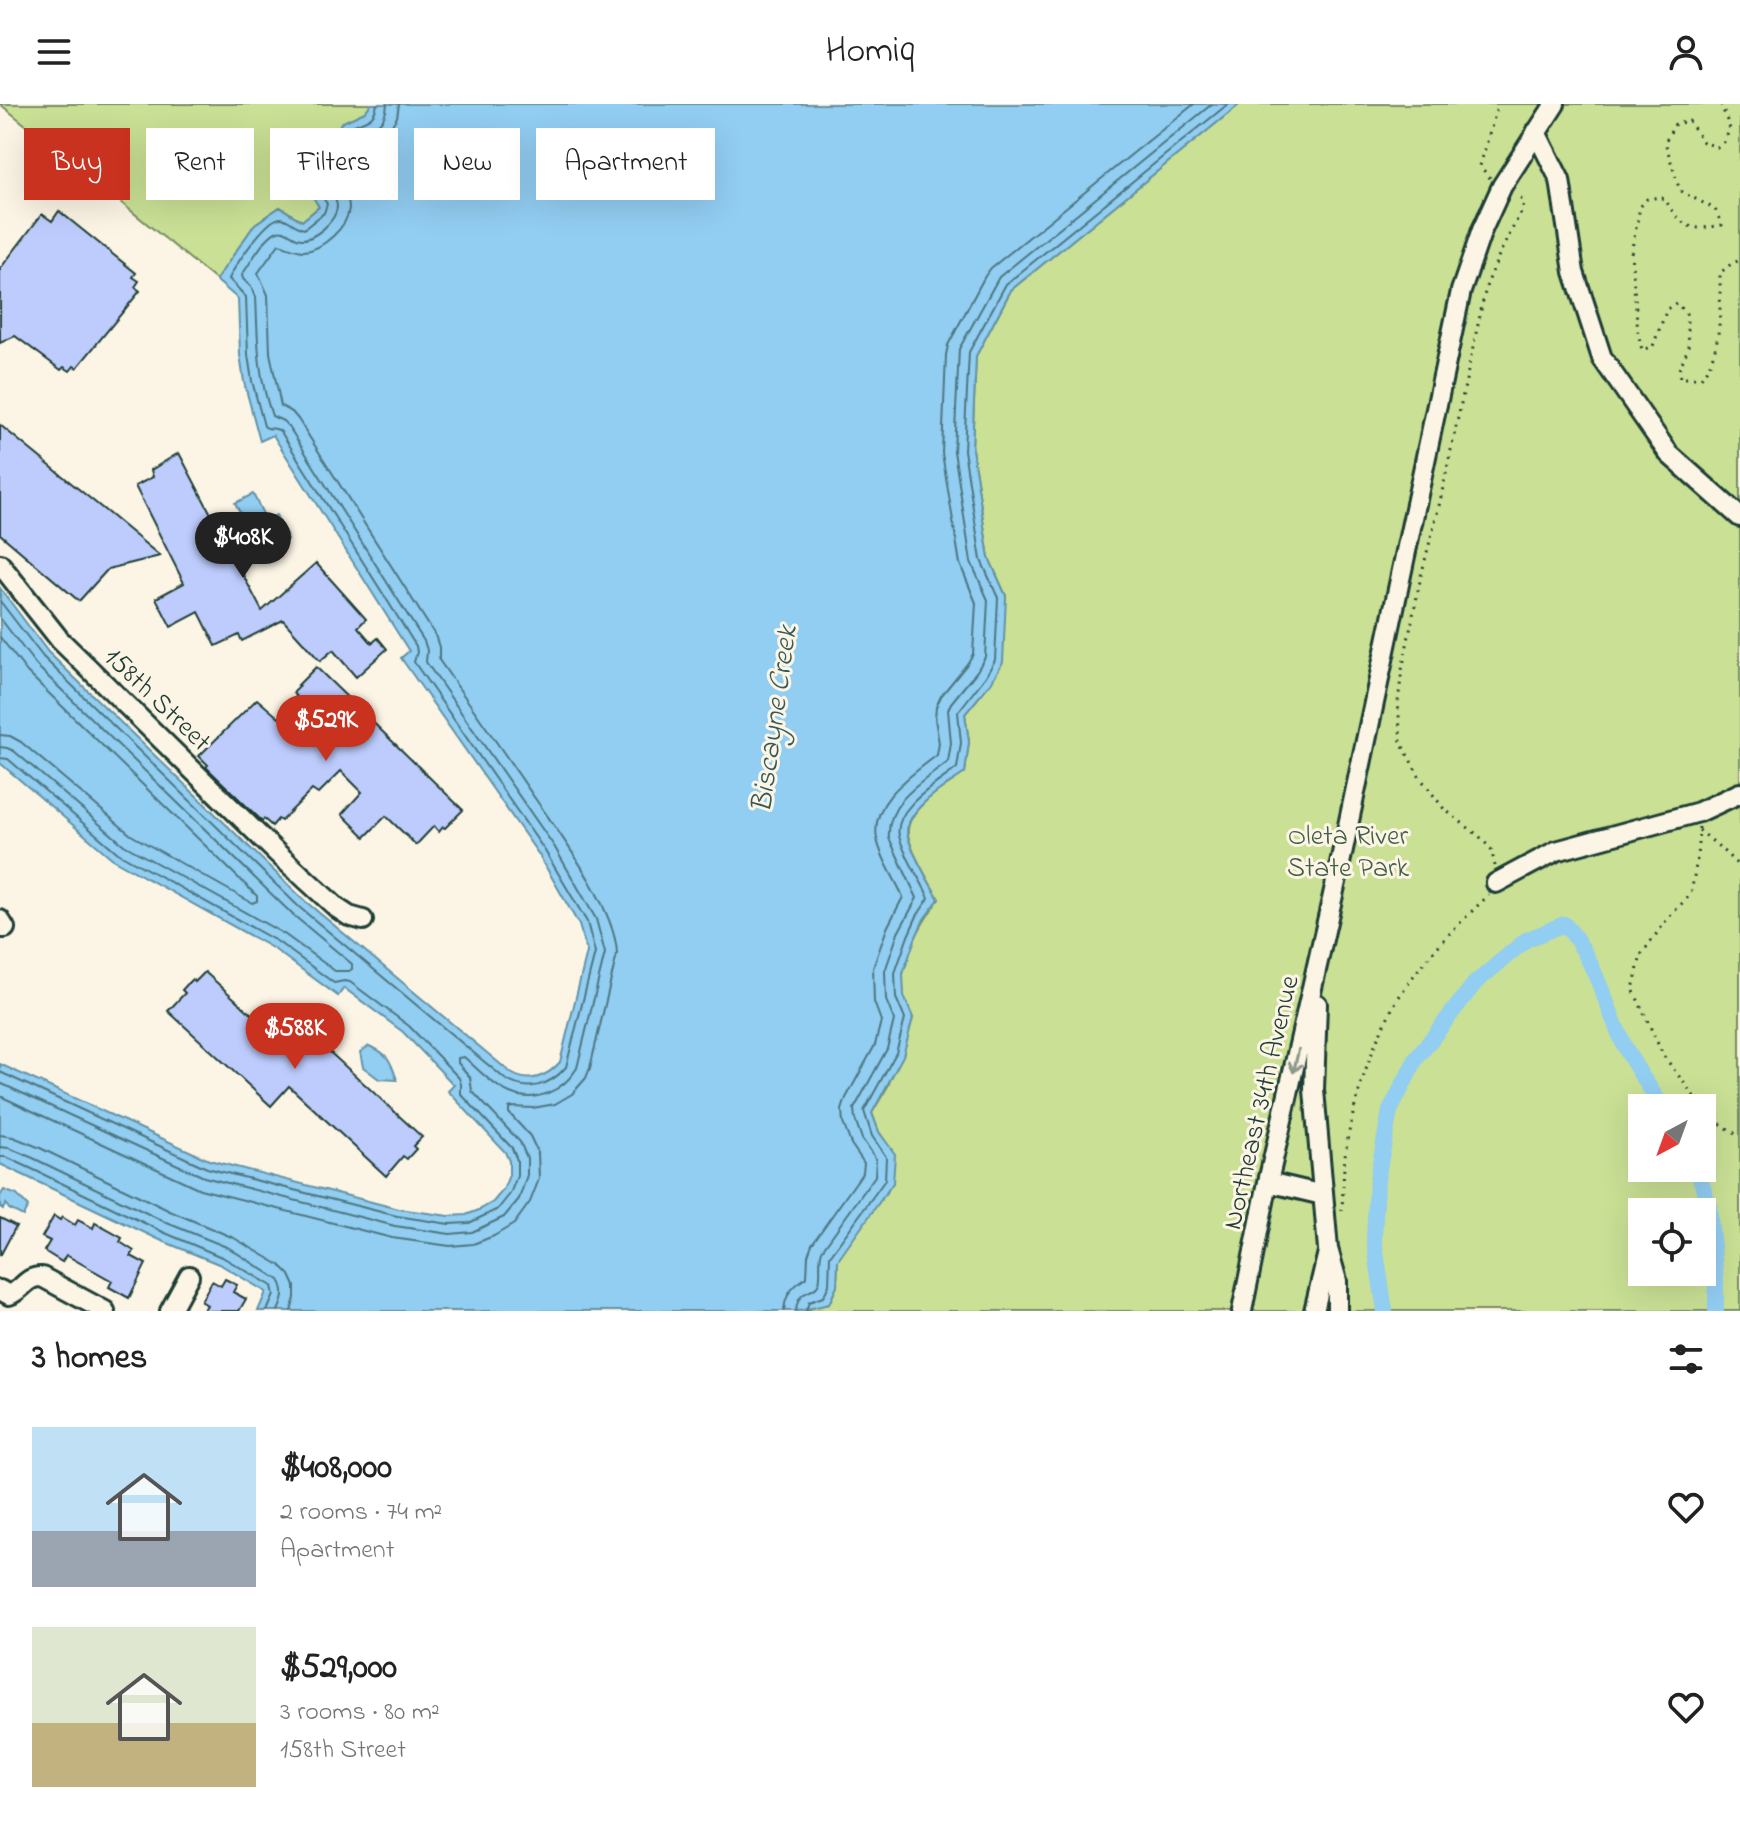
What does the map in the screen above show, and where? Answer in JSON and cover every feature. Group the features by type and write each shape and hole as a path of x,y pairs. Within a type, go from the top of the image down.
{"street":[{"path":"1319,957 1461,291 1482,230 1502,186 1555,104"},
{"path":"1536,132 1560,180 1574,272 1602,358 1669,454 1740,517"},
{"name":"158th Street","path":"0,564 60,640 166,744 337,908 363,920"},
{"path":"1496,883 1556,851 1699,821 1740,793"},
{"path":"0,920 5,928 0,928"},
{"name":"Northeast 34th Avenue","path":"1242,1311 1319,957"},
{"name":"Northeast 34th Avenue","path":"1319,957 1314,1090 1328,1249 1337,1281 1337,1311"},
{"path":"1268,1182 1323,1195"},
{"name":"Northeast 34th Avenue","path":"1314,1311 1328,1249"},
{"path":"170,1311 189,1276"},
{"path":"3,1299 17,1292 28,1279 42,1277 105,1311"}],"path":[{"path":"1342,1217 1345,1156 1358,1092 1379,1037 1406,986 1451,931 1495,889 1496,883 1491,849 1444,809 1419,776 1401,743 1398,702 1421,576 1486,287 1524,203 1519,194 1488,177 1480,166 1498,104"},
{"path":"1721,104 1730,129 1724,142 1717,147 1703,142 1689,121 1675,124 1665,142 1680,191 1715,209 1722,225 1698,230 1683,223 1660,197 1647,199 1640,207 1631,253 1642,350 1653,346 1667,309 1676,303 1686,313 1688,336 1687,353 1679,366 1680,378 1701,378 1710,367 1717,338 1720,273 1740,260"},
{"path":"1699,821 1717,845 1740,867"},
{"path":"1699,821 1691,894 1668,918 1641,955 1633,989 1663,1055 1708,1115 1740,1137"}],"green space":[{"path":"0,104 371,104 365,112 341,123 338,128 270,128 270,200 315,200 319,207 302,221 280,207 255,224 216,280 118,200 130,200 130,128 29,128"},
{"name":"Oleta River State Park","path":"1240,104 1740,104 1740,1311 799,1311 829,1304 837,1286 838,1260 857,1231 894,1154 879,1132 872,1113 888,1086 913,1018 903,994 907,957 918,932 939,899 915,854 908,830 910,821 922,805 965,773 969,742 965,714 992,681 1006,596 989,558 972,449 976,356 1011,290"}],"water":[{"name":"Biscayne Creek","path":"371,104 1240,104 1011,290 976,356 972,449 989,558 1006,596 1003,662 965,714 969,742 965,773 922,805 907,830 915,854 939,899 924,919 903,974 904,996 913,1018 903,1056 872,1113 879,1132 895,1154 893,1183 838,1260 837,1286 829,1304 799,1311 258,1311 266,1292 221,1265 160,1240 0,1164 0,1064 209,1160 399,1209 449,1216 466,1215 493,1202 503,1190 509,1175 505,1152 448,1091 454,1085 403,1032 344,988 338,996 274,949 114,860 0,763 0,588 48,652 305,901 511,1073 524,1078 537,1077 560,1062 587,952 579,925 539,855 401,658 409,651 273,435 260,441 244,382 238,299 216,280 255,224 280,207 302,221 319,207 315,200 398,200 398,128 338,128 341,123 365,112"},
{"path":"253,494 266,520 276,515 288,539 276,545 272,539 258,546 235,503"},
{"path":"369,1046 388,1058 397,1080 379,1079 363,1067 360,1052"},
{"path":"4,1190 17,1195 28,1207 23,1216 6,1204 3,1209 0,1207 0,1196"}],"building":[{"path":"59,211 136,273 133,277 139,281 135,287 140,291 77,368 74,366 70,371 64,367 61,370 15,336 0,343 0,269 42,214 52,221"},
{"path":"0,425 160,556 108,569 79,601 0,534"},
{"path":"179,453 262,611 316,563 366,619 358,627 372,643 378,638 387,649 356,677 333,650 320,661 283,620 242,641 239,635 216,646 199,612 171,627 156,598 184,583 135,486 153,477 151,470"},
{"path":"316,667 463,810 445,828 439,832 434,826 416,845 386,816 365,837 342,814 362,792 341,771 318,794 312,790 272,826 264,819 262,821 206,767 208,765 199,756 257,699 279,718 298,699 293,693"},
{"path":"205,972 276,1036 294,1019 422,1137 413,1146 416,1149 407,1159 403,1156 386,1176 289,1086 271,1106 168,1011 185,993 182,990 192,979 195,982"},
{"path":"54,1216 75,1225 78,1220 93,1228 95,1223 122,1238 120,1242 134,1251 131,1256 146,1264 129,1298 109,1287 112,1281 66,1255 62,1262 44,1251 50,1241 42,1237"},
{"path":"0,1218 16,1226 0,1256"},
{"path":"225,1279 237,1285 233,1292 246,1299 239,1311 203,1311 207,1305 201,1301 212,1281 221,1286"}],"waterway":[{"path":"1385,1311 1374,1239 1377,1179 1390,1111 1416,1059 1475,983 1526,940 1564,924 1574,936 1591,965 1628,1053 1654,1094"},
{"path":"1701,1182 1709,1206 1716,1311"}]}
